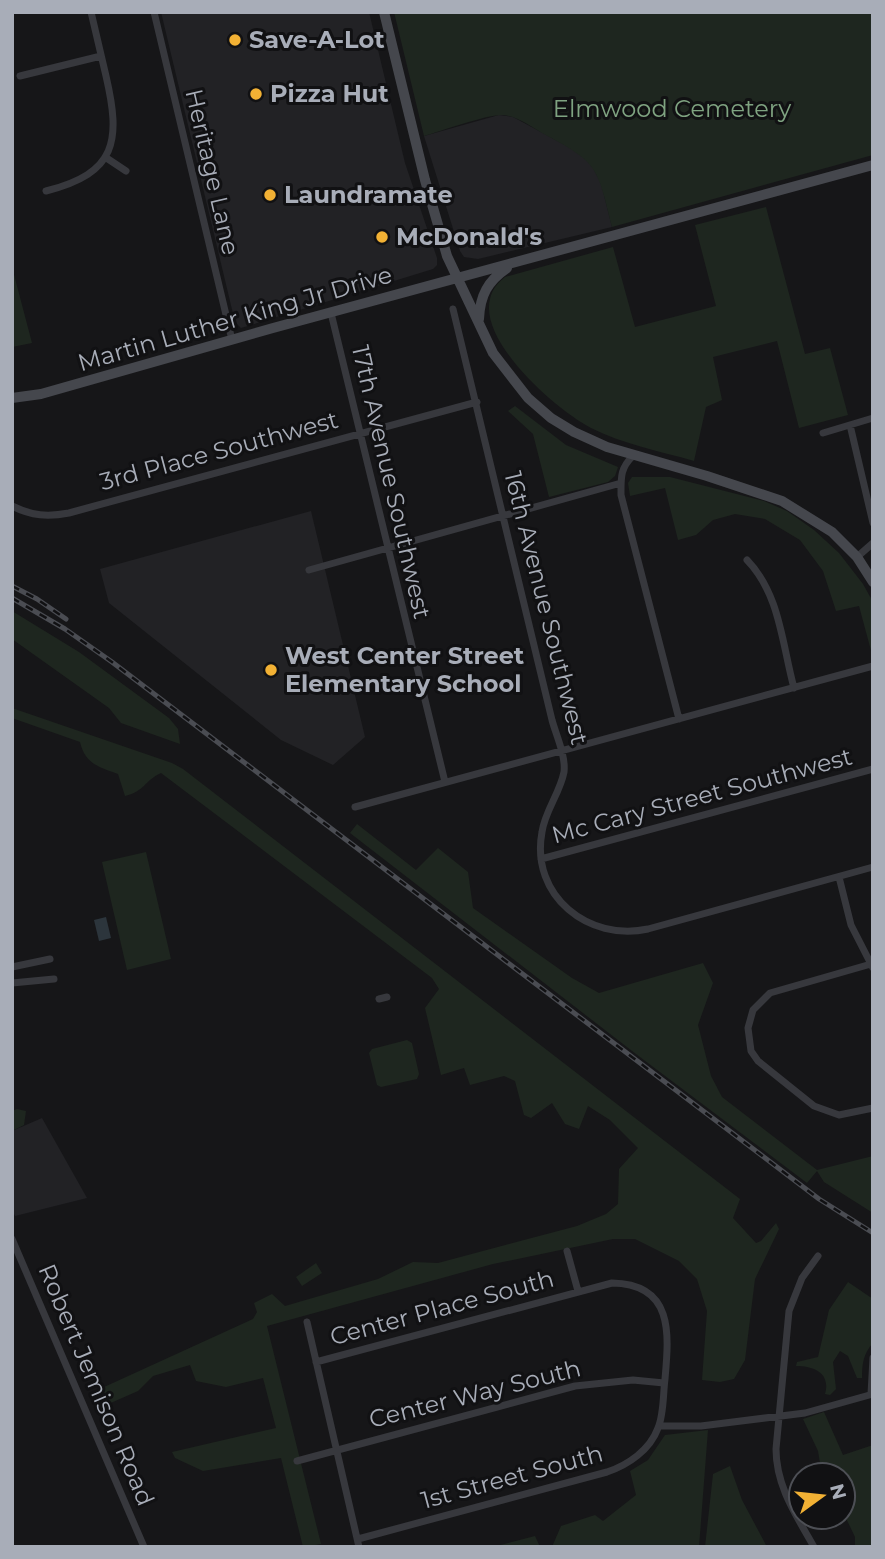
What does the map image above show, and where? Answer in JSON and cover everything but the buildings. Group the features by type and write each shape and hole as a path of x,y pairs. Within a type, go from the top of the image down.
{"main road":[{"path":"384,12 425,180 447,256 493,353 528,398 551,418 607,447 707,475 782,501 832,532 857,557 873,582"},
{"name":"Martin Luther King Jr Drive","path":"12,398 41,394 873,165"},
{"path":"479,323 480,304 490,281 514,263"}],"street":[{"path":"46,191 70,184 90,174 105,157 114,134 114,115 91,12"},
{"name":"Heritage Lane","path":"154,12 232,340"},
{"path":"20,76 101,56"},
{"path":"105,157 126,171"},
{"name":"16th Avenue Southwest","path":"453,309 561,751 564,772 542,830 541,859 556,898 573,915 592,926 610,931 645,929 873,867"},
{"name":"17th Avenue Southwest","path":"331,313 445,782"},
{"name":"3rd Place Southwest","path":"12,506 48,517 69,513 477,402"},
{"path":"823,433 873,418"},
{"path":"850,425 873,523"},
{"path":"633,456 621,471 621,495 679,719"},
{"path":"309,570 621,483"},
{"path":"857,557 873,543"},
{"path":"747,560 763,579 771,594 794,688"},
{"path":"355,807 873,666"},
{"name":"Mc Cary Street Southwest","path":"541,859 873,769"},
{"path":"839,877 856,936 872,966 770,993 753,1010 748,1028 751,1051 758,1061 814,1106 839,1115 873,1108"},
{"path":"12,967 50,959"},
{"path":"12,983 54,979"},
{"name":"Robert Jemison Road","path":"12,1239 144,1547"},
{"path":"567,1251 578,1291"},
{"path":"814,1547 789,1503 780,1482 776,1461 789,1311 802,1278 818,1256"},
{"name":"Center Place South","path":"316,1362 578,1291 622,1283 641,1289 654,1298 664,1314 668,1334 659,1426"},
{"path":"307,1322 359,1543"},
{"path":"659,1426 701,1426 778,1417 818,1410 872,1394 873,1358"},
{"name":"Center Way South","path":"298,1461 575,1386 633,1380 664,1383"},
{"name":"1st Street South","path":"359,1543 617,1469 637,1456 659,1426"}],"shaded area":[{"path":"161,12 369,12 405,163 437,265 433,269 241,328 235,322"},
{"path":"499,115 513,117 578,152 591,164 601,183 612,227 478,259 464,257 424,136"},
{"name":"West Center Street Elementary School","path":"311,511 365,737 333,765 281,740 109,603 100,569"},
{"path":"106,917 111,938 99,941 94,920"},
{"path":"42,1118 87,1198 15,1216 12,1210 12,1131"}],"green space":[{"name":"Elmwood Cemetery","path":"394,12 873,12 873,155 612,227 603,190 592,168 574,152 518,119 496,115 424,136"},
{"path":"766,207 805,354 830,348 848,415 799,428 777,341 713,357 722,400 706,407 694,461 615,439 576,419 523,373 496,335 490,316 490,299 496,286 505,277 613,247 635,327 716,306 695,225"},
{"path":"12,267 32,343 12,347"},
{"path":"515,406 566,445 618,467 615,476 608,482 549,497 533,434 508,411"},
{"path":"632,477 670,477 764,501 787,511 814,530 839,553 873,602 873,658 859,606 836,611 823,571 800,540 765,519 735,514 713,520 696,535 678,540 665,488 630,496 628,483"},
{"path":"12,611 79,652 169,718 178,729 180,744 121,723 109,708 12,639"},
{"path":"12,708 183,769 740,1199 733,1218 756,1243 761,1241 776,1223 779,1229 755,1279 745,1360 734,1379 720,1382 702,1380 707,1311 697,1279 679,1261 635,1239 613,1239 493,1264 267,1326 321,1544 305,1547 281,1458 203,1471 175,1458 172,1452 276,1428 263,1378 226,1387 196,1381 190,1365 153,1376 138,1391 97,1409 91,1393 253,1319 257,1312 254,1303 272,1294 285,1306 378,1279 413,1262 438,1263 577,1226 606,1214 618,1204 619,1169 638,1148 610,1120 588,1106 579,1129 565,1124 552,1103 531,1118 524,1115 515,1081 504,1076 470,1085 464,1068 441,1075 425,1008 439,989 432,978 161,773 137,791 125,796 118,774 89,760 80,742 12,718"},
{"path":"357,824 416,870 438,848 468,872 473,908 572,978 599,993 703,963 713,983 698,1025 711,1076 722,1097 817,1170 873,1156 873,1213 824,1182 817,1171 807,1183 350,833"},
{"path":"146,852 171,959 127,970 102,862"},
{"path":"407,1040 412,1043 419,1074 417,1079 381,1087 377,1085 369,1053 372,1049"},
{"path":"12,1111 26,1111 24,1125 12,1131"},
{"path":"316,1263 322,1273 302,1286 296,1277"},
{"path":"848,1282 873,1299 873,1343 864,1359 862,1378 857,1378 848,1356 840,1351 833,1362 836,1389 830,1395 825,1394 826,1381 820,1372 809,1367 796,1366 797,1362 818,1357 829,1310"},
{"path":"824,1412 843,1455 873,1445 873,1547 855,1547 852,1531 857,1531 857,1461 820,1461 818,1451 803,1419"},
{"path":"708,1430 699,1547 552,1547 561,1526 595,1515 603,1521 636,1495 630,1471 648,1460 665,1435"},
{"path":"730,1466 742,1500 767,1547 705,1547 713,1474"},
{"path":"535,1536 540,1547 493,1547"}],"railway":[{"path":"12,586 66,619"},
{"path":"12,598 65,629 112,662 819,1199 873,1233"}],"place":[{"name":"Save-A-Lot","path":"235,40"},
{"name":"Pizza Hut","path":"256,94"},
{"name":"Laundramate","path":"270,195"},
{"name":"McDonald's","path":"382,237"},
{"name":"West Center Street Elementary School","path":"271,670"}]}
